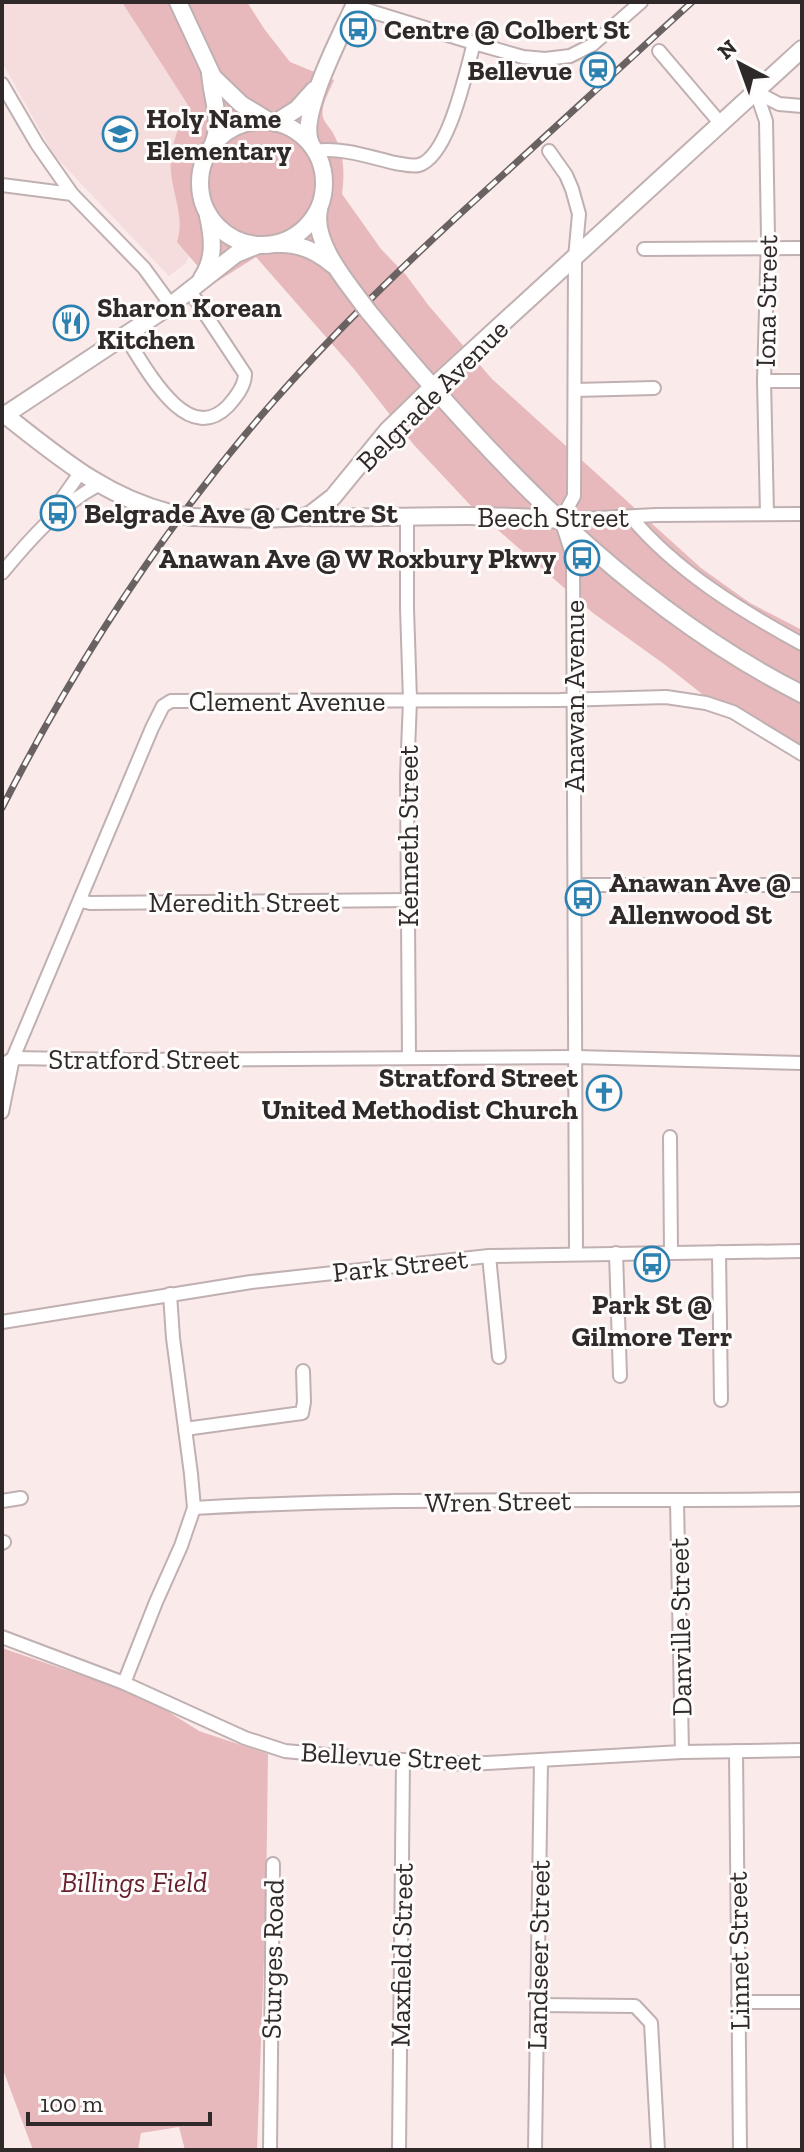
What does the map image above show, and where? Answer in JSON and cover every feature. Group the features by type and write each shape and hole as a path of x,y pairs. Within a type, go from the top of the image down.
{"main road":[{"path":"178,2 210,72 222,86 241,104 291,128 313,148"},
{"path":"334,266 318,225 324,179 321,165 307,138 307,127 318,86 355,4"},
{"name":"Belgrade Avenue","path":"304,517 333,497 387,431 433,387 802,49"},
{"path":"210,72 218,124 202,167 200,187 204,206 225,234 258,246"},
{"path":"210,149 222,135 238,126 256,121 273,122 297,109 318,86"},
{"path":"277,244 299,234 319,209"},
{"path":"195,286 210,264 212,251 208,214"},
{"path":"304,517 246,520 191,517 132,501 98,485 3,415 171,305 236,254 258,246 277,244 304,248 334,266 433,387 561,520 691,628 749,666 802,694"},
{"name":"Beech Street","path":"304,517 523,517 561,520"}],"street":[{"path":"355,4 474,43 523,57 545,59 570,56 598,41 641,2"},
{"path":"313,148 412,166 425,162 443,141 474,43"},
{"path":"662,54 721,124"},
{"path":"2,84 37,144 72,194 144,268 171,305"},
{"path":"756,92 779,104 802,106"},
{"name":"Iona Street","path":"756,92 766,121 764,381 767,513"},
{"path":"549,151 566,175 577,204 579,226 575,258 574,496 561,520"},
{"path":"2,185 72,194"},
{"path":"644,249 802,248"},
{"path":"125,336 178,409 190,415 208,417 218,414 230,404 245,382 245,374 195,286"},
{"path":"764,381 802,381"},
{"path":"575,390 654,388"},
{"path":"2,573 46,523 80,473"},
{"path":"46,523 98,485"},
{"name":"Beech Street","path":"561,520 802,514"},
{"path":"631,517 647,536 696,577 802,644"},
{"name":"Kenneth Street","path":"407,518 409,1057"},
{"name":"Anawan Avenue","path":"561,520 573,557 576,1253"},
{"name":"Clement Avenue","path":"2,1112 8,1062 81,901 163,706 171,701 666,697 706,703 733,712 802,754"},
{"path":"576,885 802,885"},
{"name":"Meredith Street","path":"81,901 408,900"},
{"name":"Stratford Street","path":"2,1050 8,1062 576,1057 802,1063"},
{"path":"670,1137 671,1252"},
{"name":"Park Street","path":"2,1322 251,1282 489,1256 802,1251"},
{"path":"719,1252 721,1400"},
{"path":"616,1253 620,1376"},
{"path":"489,1256 499,1357"},
{"path":"124,1683 194,1508 170,1294"},
{"path":"185,1429 302,1413 303,1371"},
{"path":"2,1501 21,1498"},
{"name":"Wren Street","path":"194,1508 266,1504 802,1499"},
{"name":"Danville Street","path":"677,1501 682,1752"},
{"name":"Bellevue Street","path":"2,1637 124,1683 245,1738 285,1751 468,1764 682,1752 802,1750"},
{"name":"Linnet Street","path":"736,1751 740,2150"},
{"name":"Maxfield Street","path":"399,2150 403,1760"},
{"name":"Landseer Street","path":"535,2150 541,1760"},
{"name":"Sturges Road","path":"270,2150 273,1864"},
{"path":"738,2002 802,2002"},
{"path":"537,2005 635,2006 651,2023 658,2150"}],"shaded area":[{"name":"Holy Name Elementary","path":"2,2 163,2 199,91 194,243 186,263 169,276 54,155 2,62"}],"green space":[{"path":"122,2 247,2 290,62 334,80 322,113 337,140 341,155 342,194 381,249 429,306 492,379 701,568 750,603 802,630 802,755 716,705 593,613 474,509 414,445 354,369 256,257 213,284 177,242 179,216 171,163 175,137 188,105"},
{"name":"Billings Field","path":"2,1648 145,1697 199,1731 268,1754 257,2150 185,2150 179,2127 141,2133 138,2150 33,2150 2,2067"}],"railway":[{"path":"2,808 60,700 125,596 196,497 273,402 328,342 415,256 692,2"}],"place":[{"name":"Centre @ Colbert St","path":"358,29"},
{"name":"Bellevue","path":"598,70"},
{"name":"Holy Name Elementary","path":"120,134"},
{"name":"Sharon Korean Kitchen","path":"71,323"},
{"name":"Belgrade Ave @ Centre St","path":"58,513"},
{"name":"Anawan Ave @ W Roxbury Pkwy","path":"582,558"},
{"name":"Anawan Ave @ Allenwood St","path":"583,898"},
{"name":"Stratford Street United Methodist Church","path":"604,1093"},
{"name":"Park St @ Gilmore Terr","path":"652,1264"}]}
